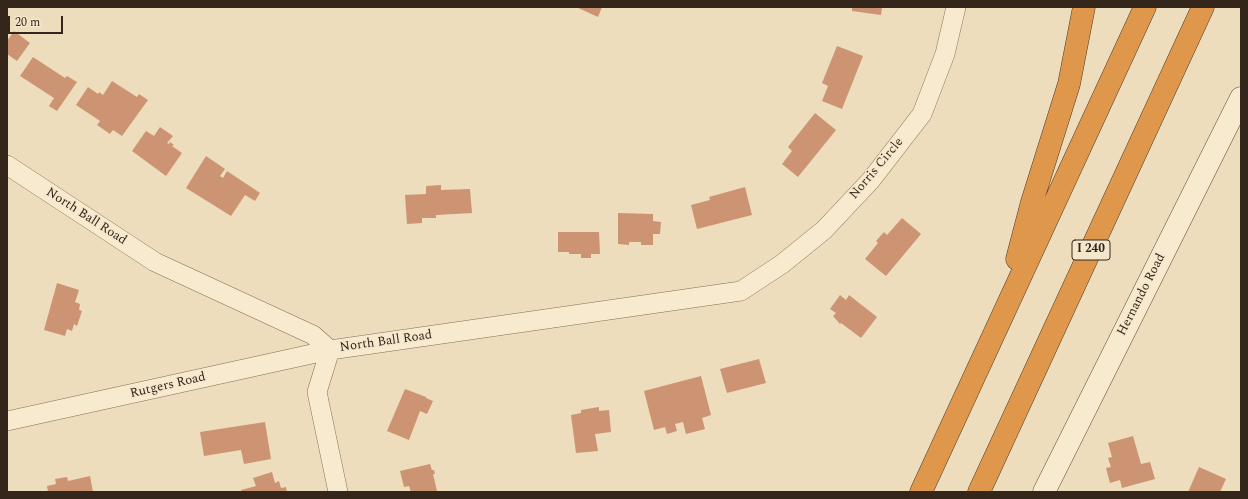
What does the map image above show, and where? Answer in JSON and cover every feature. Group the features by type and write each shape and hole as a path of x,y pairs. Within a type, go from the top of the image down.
{"highway":[{"path":"1002,317 1032,202 1069,84 1084,7"},
{"path":"921,492 1145,7"},
{"name":"I 240","path":"979,492 1203,7"}],"main road":[{"name":"Hernando Road","path":"1044,492 1241,98"}],"street":[{"name":"Norris Circle","path":"741,291 782,264 824,230 871,180 922,114 945,54 956,7"},
{"name":"North Ball Road","path":"7,165 155,262 313,335 330,350 741,291"},
{"name":"Rutgers Road","path":"7,421 330,350"},
{"path":"330,350 316,392 338,492"}],"building":[{"path":"576,7 602,7 598,17"},
{"path":"852,7 882,7 881,15 852,11"},
{"path":"14,31 30,43 17,61 7,54 7,41"},
{"path":"837,46 863,56 842,109 822,101 828,86 822,83"},
{"path":"33,57 65,78 67,76 77,82 57,111 49,106 54,98 20,76"},
{"path":"112,81 137,97 139,94 148,100 122,136 113,130 110,134 97,125 100,121 76,105 88,87 98,94 99,92 103,95"},
{"path":"815,113 836,130 798,177 782,164 792,151 788,147"},
{"path":"160,127 173,136 167,143 169,144 170,142 174,145 172,146 182,153 166,176 132,151 146,131 154,136"},
{"path":"206,156 225,169 220,176 223,178 227,171 260,193 255,201 245,195 231,216 186,188"},
{"path":"441,185 441,190 470,189 472,213 436,215 436,218 422,218 422,223 407,224 405,195 426,194 426,186"},
{"path":"745,187 752,215 697,229 691,205 710,200 709,197"},
{"path":"618,213 653,214 653,221 661,222 660,234 653,234 653,245 641,245 641,242 629,242 629,245 618,244"},
{"path":"902,218 921,234 886,276 865,259 878,243 876,241 884,232 887,235"},
{"path":"558,232 599,232 600,254 591,254 591,258 581,258 581,254 558,252"},
{"path":"57,283 79,290 75,302 80,304 79,310 82,311 77,326 74,324 72,331 67,329 65,336 44,330"},
{"path":"840,295 846,300 849,295 877,317 861,338 841,323 840,324 833,316 836,313 830,309"},
{"path":"759,359 766,383 727,393 720,369"},
{"path":"701,376 711,415 702,418 705,429 686,434 683,422 675,424 677,431 667,434 665,427 654,430 644,391"},
{"path":"405,389 433,401 427,414 420,411 409,440 387,431"},
{"path":"599,407 599,411 609,410 611,432 595,434 598,451 576,453 571,415 581,413 581,410"},
{"path":"265,422 271,459 244,464 241,450 204,456 200,432"},
{"path":"1133,436 1141,464 1150,462 1155,479 1122,488 1120,480 1110,483 1106,468 1111,467 1108,458 1112,457 1108,443"},
{"path":"430,464 432,470 434,470 435,474 433,474 437,491 411,492 409,486 404,487 400,471"},
{"path":"1199,467 1226,479 1220,492 1188,492"},
{"path":"272,472 275,483 279,481 281,488 286,487 287,492 241,492 241,490 256,486 253,478"},
{"path":"90,476 93,492 48,492 47,486 56,484 55,479 67,477 68,481"}]}
